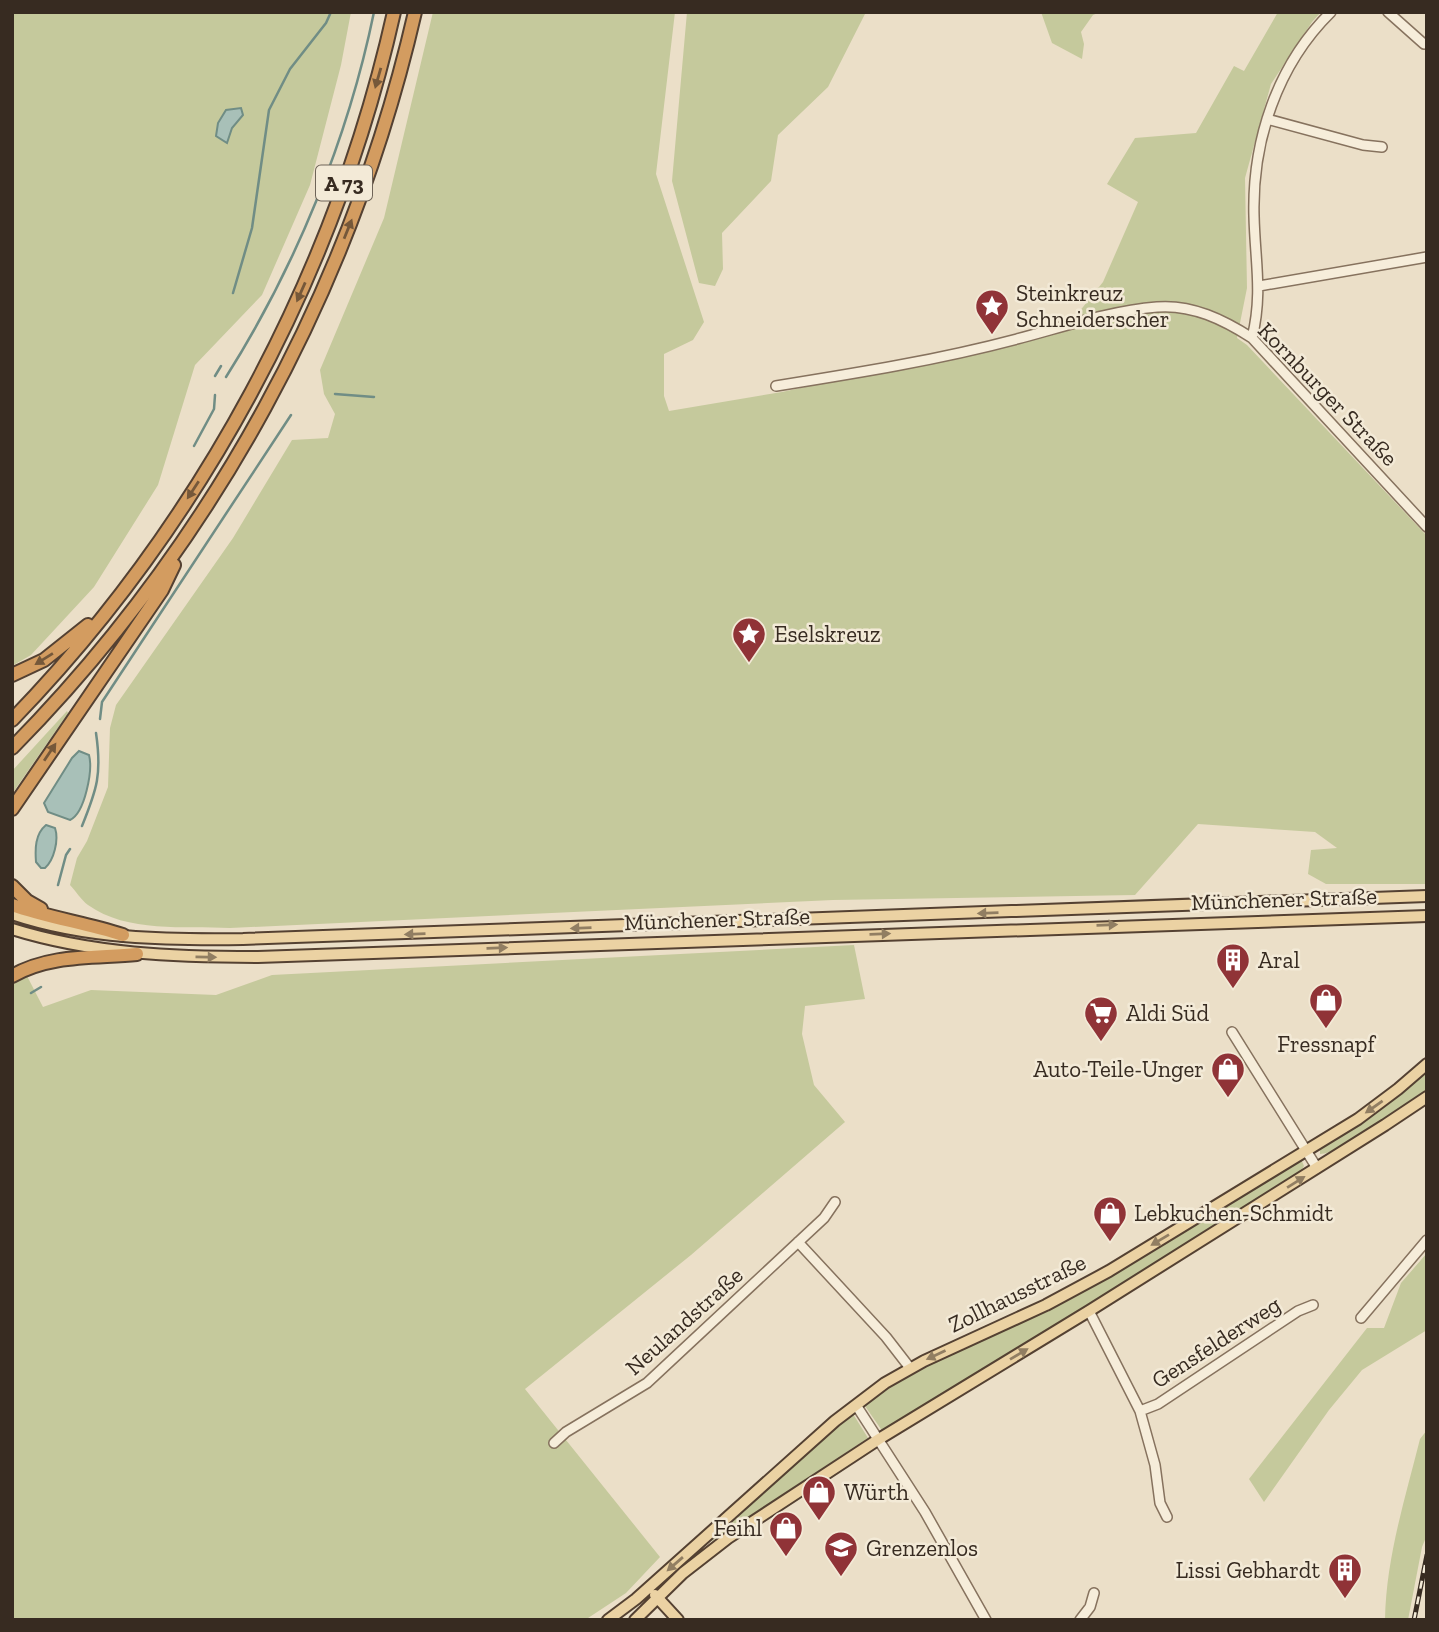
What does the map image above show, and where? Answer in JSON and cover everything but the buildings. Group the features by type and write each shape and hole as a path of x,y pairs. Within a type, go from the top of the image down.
{"highway":[{"name":"A 73","path":"12,720 110,607 179,512 252,391 295,304 340,195 370,105 394,12"},
{"name":"A 73","path":"12,748 107,644 194,526 272,397 323,292 358,206 388,115 415,12"},
{"path":"12,809 162,590 194,526"},
{"path":"12,675 51,655 110,607"},
{"path":"12,886 42,916"},
{"path":"12,905 69,925 123,935"},
{"path":"12,976 27,968 63,959 137,954"}],"main road":[{"name":"Münchener Straße","path":"123,935 178,939 300,938 1427,896"},
{"path":"12,914 42,916"},
{"name":"Münchener Straße","path":"12,929 65,943 137,954 258,957 1427,916"},
{"name":"Zollhausstraße","path":"608,1620 856,1405 910,1368 1072,1292 1306,1151 1389,1097 1427,1064"},
{"name":"Zollhausstraße","path":"635,1620 710,1550 879,1439 1089,1311 1427,1097"},
{"path":"702,1540 710,1550"},
{"path":"648,1588 678,1620"}],"street":[{"path":"1252,338 1259,286 1254,217 1257,160 1275,97 1296,54 1331,12"},
{"path":"1388,12 1424,44"},
{"path":"1267,119 1363,145 1382,146"},
{"path":"1259,286 1427,257"},
{"name":"Kornburger Straße","path":"776,386 945,355 1086,320 1158,307 1206,314 1227,322 1252,338 1427,527"},
{"path":"1232,1032 1317,1168"},
{"name":"Neulandstraße","path":"554,1443 566,1432 647,1383 824,1217 835,1202"},
{"path":"1361,1318 1427,1240"},
{"path":"798,1242 877,1327 910,1368"},
{"name":"Gensfelderweg","path":"1140,1411 1158,1404 1297,1311 1313,1305"},
{"path":"1089,1311 1140,1411 1154,1465 1160,1503 1167,1517"},
{"path":"856,1405 959,1568 986,1620"},
{"path":"1080,1620 1090,1607 1094,1593"}],"green space":[{"path":"12,12 351,12 341,65 310,185 262,295 195,365 158,485 94,587 31,655 12,666"},
{"path":"433,12 675,12 656,174 704,322 693,340 664,354 664,396 669,411 782,392 1063,332 1103,282 1138,202 1107,184 1135,138 1196,133 1234,66 1244,71 1278,12 1321,12 1271,84 1245,178 1247,288 1237,338 1247,345 1427,536 1427,884 1326,884 1308,874 1311,850 1337,848 1315,832 1198,824 1135,895 833,900 230,928 138,924 103,914 85,903 70,885 77,858 87,841 108,787 110,728 116,705 233,538 292,440 328,438 335,414 324,394 320,370 384,218"},
{"path":"687,12 866,12 828,87 778,135 771,181 722,233 723,269 715,286 699,283 672,181"},
{"path":"1041,12 1100,12 1093,15 1081,32 1084,44 1082,59 1052,43"},
{"path":"67,711 68,713 12,794 12,771"},
{"path":"854,945 865,999 805,1006 802,1034 814,1085 845,1122 691,1255 525,1389 660,1557 626,1593 585,1620 12,1620 12,982 27,976 43,1007 91,990 216,995 272,975"},
{"path":"1427,1067 1427,1090 1357,1138 1320,1154 1320,1145"},
{"path":"1301,1159 1304,1166 1298,1176 883,1432 865,1406 864,1400 882,1386 1046,1306"},
{"path":"1427,1253 1427,1330 1362,1370 1329,1410 1264,1502 1249,1479 1367,1328 1384,1328 1401,1283"},
{"path":"853,1414 868,1438 712,1541 709,1539 833,1424"},
{"path":"1427,1430 1427,1535 1422,1547 1408,1620 1385,1620 1397,1529 1420,1439"}],"water":[{"path":"241,108 243,115 232,128 227,143 216,136 218,123 226,110"},
{"path":"79,751 89,755 89,780 80,809 70,820 48,812 44,803"},
{"path":"46,825 55,828 56,844 51,860 45,868 41,868 36,862 36,847 38,837"}],"waterway":[{"path":"233,293 252,228 269,110 290,69 326,23 331,12"},
{"path":"226,377 275,292 316,201 350,107 374,12"},
{"path":"215,376 221,366"},
{"path":"335,394 374,397"},
{"path":"194,446 214,409 215,395"},
{"path":"100,719 102,702 291,415"},
{"path":"82,826 97,781 96,733"},
{"path":"58,885 70,849"},
{"path":"31,993 41,987"}],"railway":[{"path":"1414,1620 1427,1555"}],"place":[{"name":"Steinkreuz Schneiderscher","path":"992,336"},
{"name":"Eselskreuz","path":"749,664"},
{"name":"Aral","path":"1233,990"},
{"name":"Fressnapf","path":"1326,1030"},
{"name":"Aldi Süd","path":"1101,1043"},
{"name":"Auto-Teile-Unger","path":"1228,1099"},
{"name":"Lebkuchen-Schmidt","path":"1110,1243"},
{"name":"Würth","path":"819,1522"},
{"name":"Feihl","path":"786,1558"},
{"name":"Grenzenlos","path":"841,1578"},
{"name":"Lissi Gebhardt","path":"1345,1600"}]}
